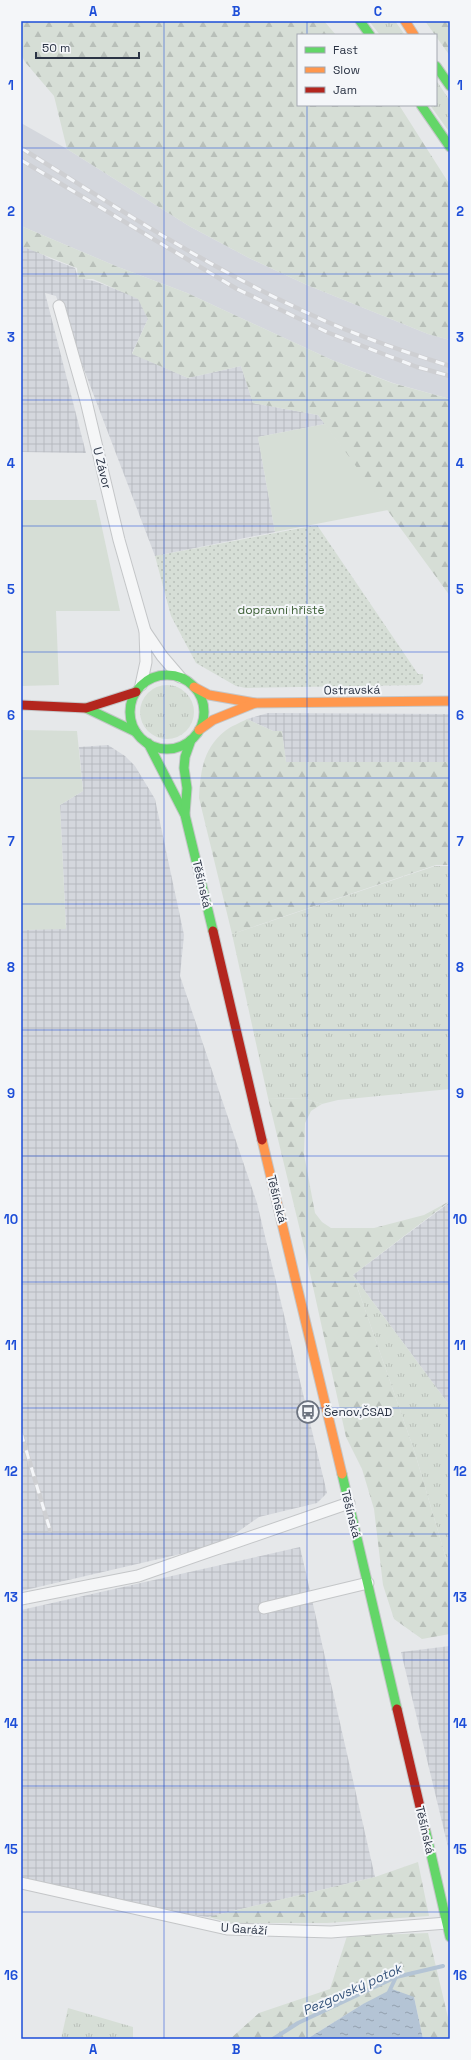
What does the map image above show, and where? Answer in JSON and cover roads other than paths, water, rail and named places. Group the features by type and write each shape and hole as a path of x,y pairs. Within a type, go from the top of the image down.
{"main road":[{"path":"360,21 369,34"},
{"path":"404,21 413,34"},
{"path":"437,67 450,86"},
{"path":"422,106 450,148"},
{"path":"21,705 86,708 138,689 160,676 180,677 194,687 200,696 203,707 203,720 199,730 191,740 181,746 159,748 148,743 136,732 86,708"},
{"name":"Ostravská","path":"194,687 209,694 255,703 450,701"},
{"path":"136,732 130,714 131,703 138,689"},
{"name":"Ostravská","path":"199,730 218,718 255,703"},
{"name":"Těšínská","path":"185,816 187,788 184,768 185,757 191,740"},
{"name":"Těšínská","path":"148,743 185,816 368,1583 450,1937"}],"street":[{"name":"U Závor","path":"59,306 86,401 119,540 145,631 146,662 138,689"},
{"name":"U Závor","path":"145,631 162,656 180,677"},
{"path":"21,1599 138,1576 349,1503"},
{"path":"264,1608 368,1583"},
{"name":"U Garáží","path":"21,1883 227,1929 331,1932 447,1923"}],"water":[{"path":"392,1989 414,1997 423,2039 307,2039 363,2004"}],"waterway":[{"name":"Pezgovský potok","path":"273,2039 298,2023 396,1977 443,1966"},
{"path":"388,1994 396,1977"}],"railway":[{"path":"21,148 157,232 261,291 353,333 450,366"},
{"path":"21,160 237,289 329,333 417,367 450,376"},
{"path":"21,1433 50,1530"}],"place":[{"name":"Šenov,ČSAD","path":"308,1412"}],"park label":[{"name":"dopravní hřiště","path":"281,610"}]}
